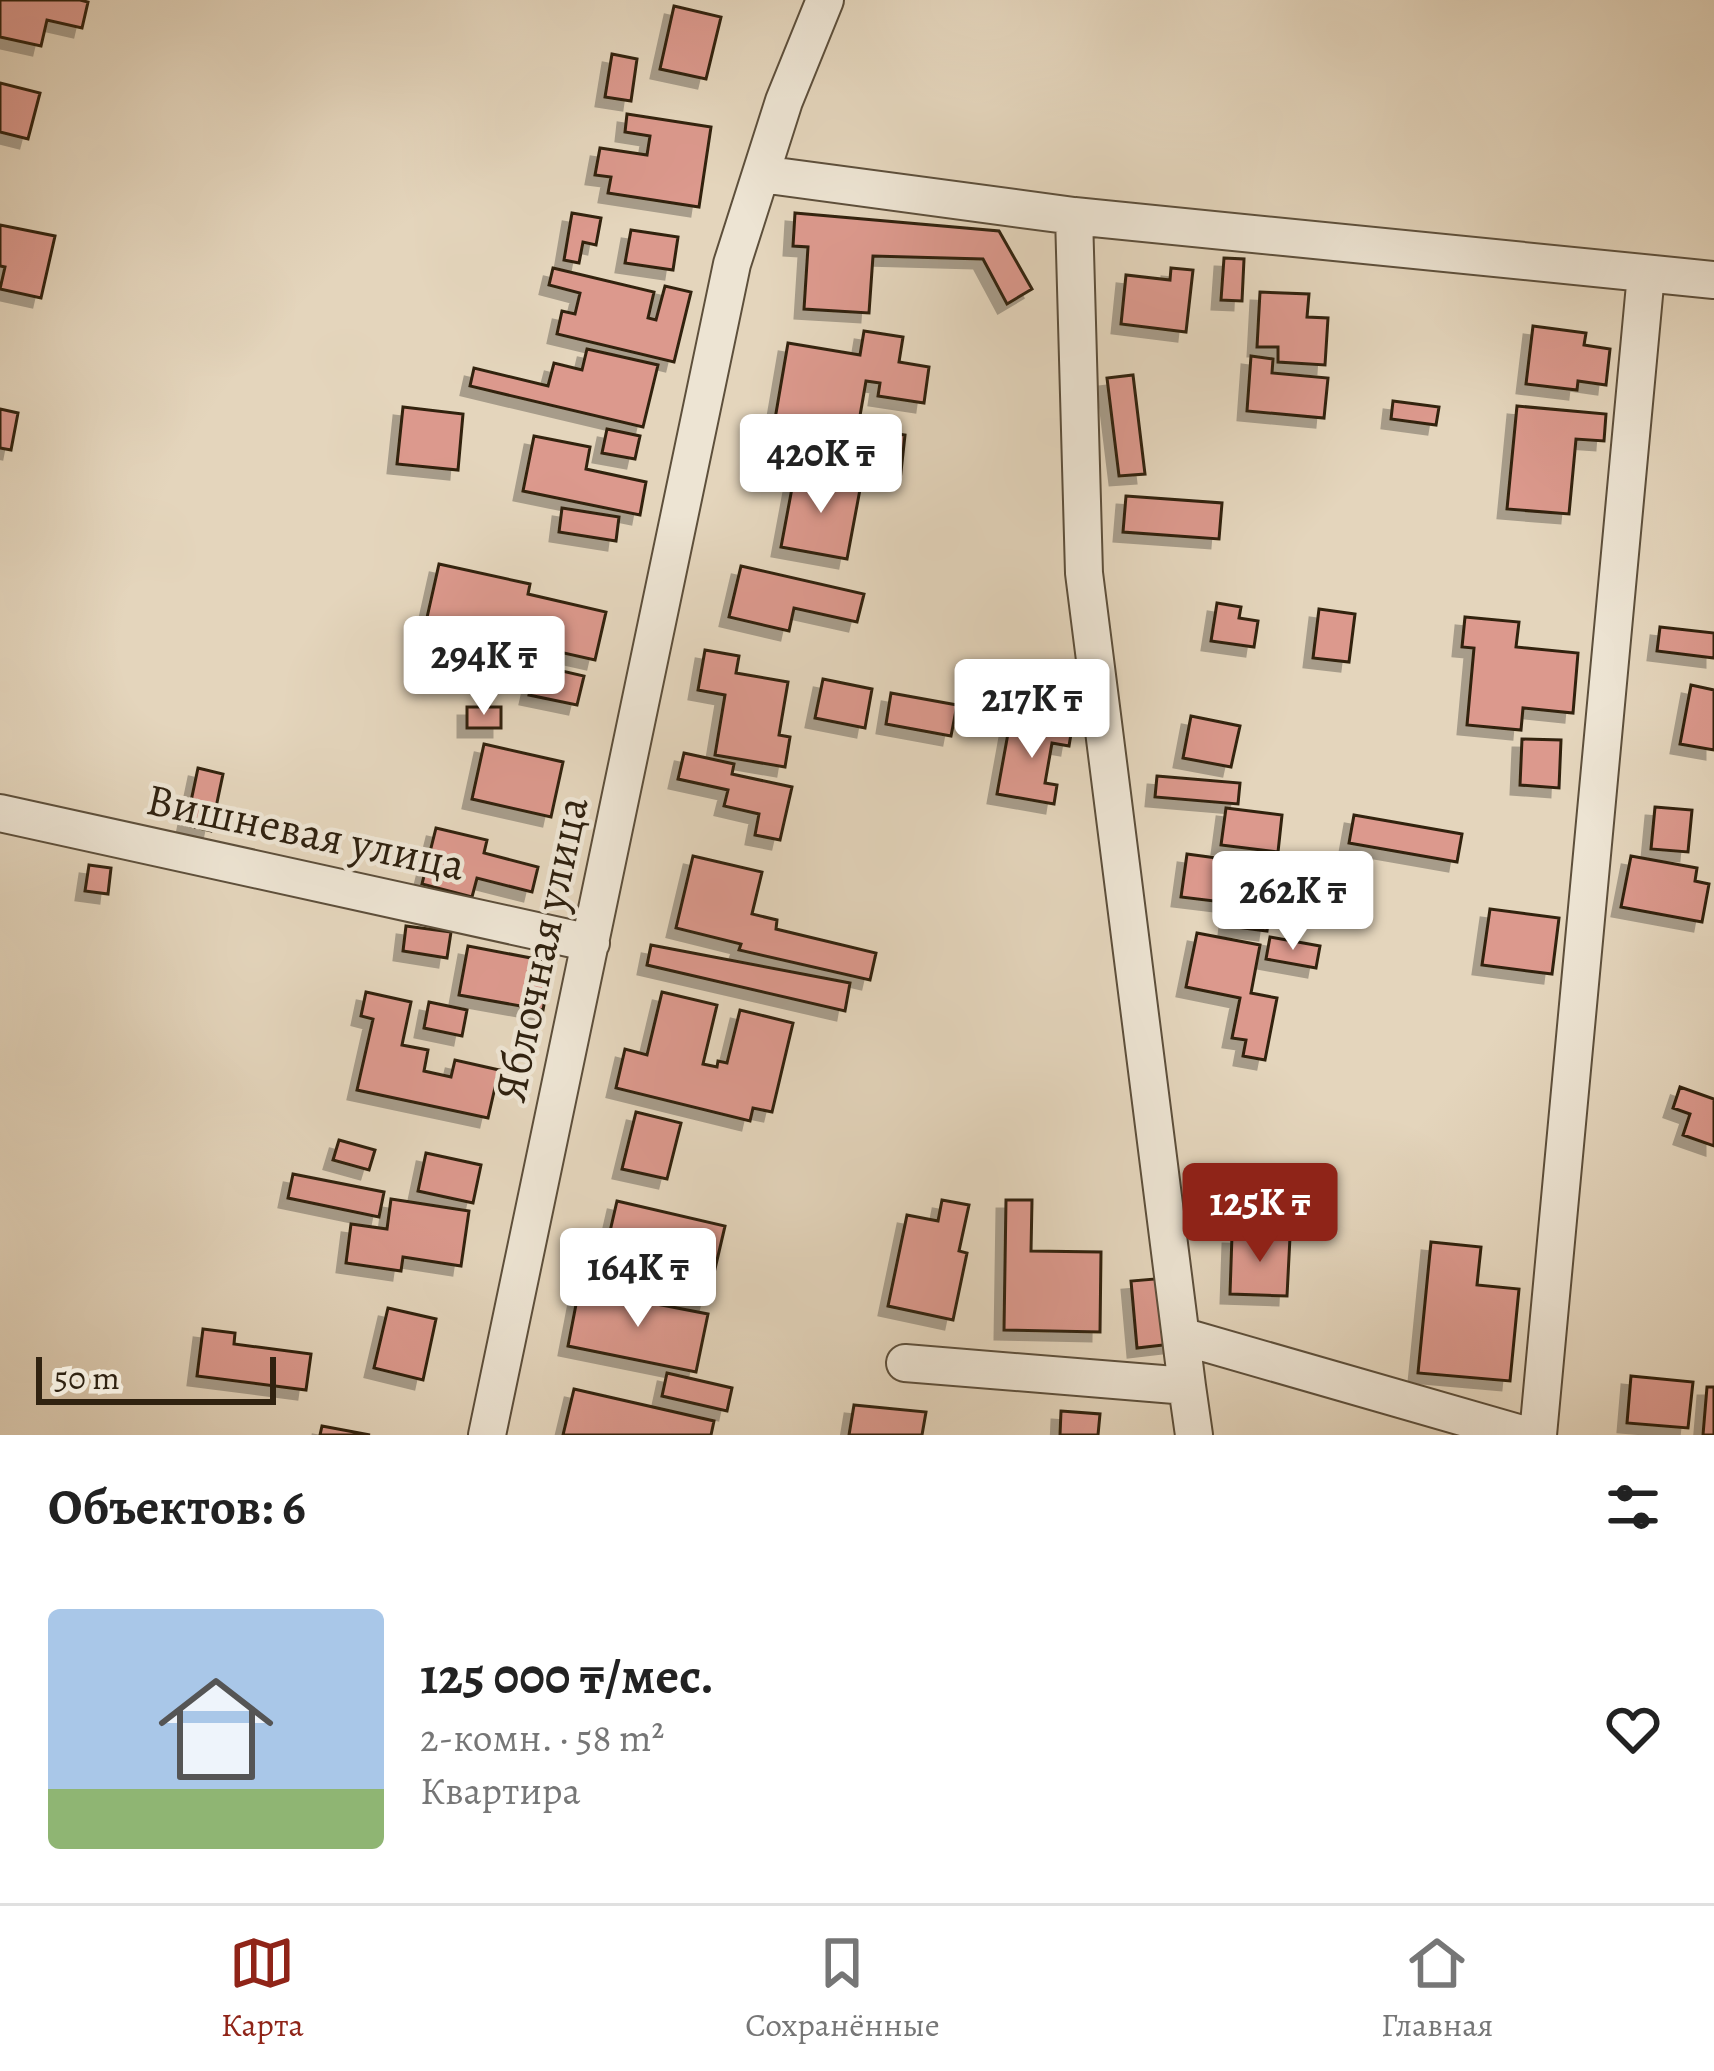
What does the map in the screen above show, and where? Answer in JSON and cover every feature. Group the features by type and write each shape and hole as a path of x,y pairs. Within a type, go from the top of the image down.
{"street":[{"name":"Яблочная улица","path":"487,1435 732,264 784,101 825,0"},
{"path":"761,174 1074,216 1714,280"},
{"path":"1074,216 1084,573 1194,1435"},
{"path":"1538,1435 1646,274"},
{"name":"Вишневая улица","path":"0,813 591,943"},
{"path":"1181,1336 1525,1435"},
{"path":"904,1363 1187,1386"}],"building":[{"path":"0,0 88,2 82,28 47,20 41,46 0,37"},
{"path":"674,6 721,17 706,79 660,69"},
{"path":"612,54 637,59 631,101 605,97"},
{"path":"0,83 40,93 28,139 0,132"},
{"path":"627,114 711,127 699,207 608,193 611,177 595,175 600,148 647,155 650,136 625,132"},
{"path":"572,213 601,218 596,245 583,242 579,263 564,260"},
{"path":"795,213 999,231 1032,289 1007,304 983,259 873,256 869,313 804,309 808,247 793,246"},
{"path":"0,225 55,236 41,298 0,289 5,267 0,266"},
{"path":"631,230 678,237 673,270 625,263"},
{"path":"1224,258 1244,259 1242,301 1221,300"},
{"path":"553,268 654,292 648,318 656,320 665,286 691,292 674,362 557,334 562,311 575,314 580,293 549,285"},
{"path":"1171,268 1193,270 1186,332 1121,324 1126,275 1170,280"},
{"path":"1260,292 1309,294 1307,317 1328,318 1325,365 1278,362 1278,347 1257,347"},
{"path":"1533,326 1586,333 1584,345 1610,349 1606,385 1578,381 1577,390 1526,384"},
{"path":"864,331 903,337 899,362 929,367 924,403 878,396 880,383 866,381 857,433 775,419 788,343 860,355"},
{"path":"587,349 658,365 643,427 470,386 474,368 548,386 554,363 582,370"},
{"path":"1251,356 1273,359 1272,373 1328,378 1324,418 1247,411"},
{"path":"1133,375 1145,474 1119,476 1107,378"},
{"path":"1393,401 1439,407 1436,425 1391,419"},
{"path":"1517,406 1606,414 1604,441 1576,439 1569,514 1507,509"},
{"path":"403,407 463,414 458,470 397,464"},
{"path":"0,409 18,413 11,450 0,448"},
{"path":"607,429 640,436 635,459 602,453"},
{"path":"883,432 905,435 900,481 865,478 869,453 881,454"},
{"path":"534,436 590,447 586,469 646,482 640,515 523,491"},
{"path":"795,472 861,484 847,559 781,547"},
{"path":"1126,496 1222,503 1219,539 1123,532"},
{"path":"562,508 619,517 616,541 559,532"},
{"path":"439,564 530,584 528,594 606,612 595,660 426,622"},
{"path":"741,566 864,594 857,622 794,608 789,631 729,617"},
{"path":"1217,603 1241,607 1239,618 1258,621 1254,647 1211,641"},
{"path":"1319,609 1355,614 1349,662 1313,658"},
{"path":"1465,617 1519,622 1516,647 1578,653 1573,713 1523,708 1521,730 1467,725 1474,648 1462,647"},
{"path":"1660,627 1714,633 1714,658 1657,651"},
{"path":"705,650 739,656 736,673 788,682 779,735 790,737 785,767 715,755 725,695 698,690"},
{"path":"536,665 584,676 577,705 529,695"},
{"path":"823,679 872,689 865,728 815,718"},
{"path":"1691,685 1714,690 1714,750 1680,744"},
{"path":"891,693 957,705 951,736 886,724"},
{"path":"467,707 501,707 501,728 467,728"},
{"path":"1191,716 1240,726 1231,767 1183,758"},
{"path":"1043,718 1073,722 1069,746 1052,743 1045,783 1057,785 1054,804 997,794 1009,728 1040,733"},
{"path":"1522,739 1561,740 1559,788 1520,785"},
{"path":"484,744 563,762 551,817 472,799"},
{"path":"684,753 734,764 732,774 792,787 780,840 755,835 759,814 724,806 728,790 678,779"},
{"path":"198,768 223,774 211,831 186,825"},
{"path":"1157,776 1240,783 1238,804 1155,797"},
{"path":"1655,807 1692,810 1688,852 1651,849"},
{"path":"1226,808 1282,815 1278,852 1221,845"},
{"path":"1354,815 1462,834 1457,862 1349,843"},
{"path":"436,828 487,840 484,853 538,867 532,892 477,878 472,897 422,884"},
{"path":"1187,854 1276,866 1267,931 1228,926 1231,903 1181,897"},
{"path":"693,856 762,872 752,914 777,920 776,929 876,953 870,980 739,950 741,944 676,928"},
{"path":"1631,856 1697,868 1695,881 1709,884 1702,922 1621,907"},
{"path":"89,865 111,868 108,894 85,891"},
{"path":"1490,909 1559,918 1552,974 1482,965"},
{"path":"406,926 451,932 447,958 403,951"},
{"path":"1197,933 1260,945 1251,993 1277,998 1265,1060 1243,1056 1246,1040 1232,1038 1240,998 1186,987"},
{"path":"1270,937 1320,946 1316,968 1266,959"},
{"path":"651,945 850,983 845,1011 647,965"},
{"path":"468,946 552,962 543,1010 459,995"},
{"path":"366,992 411,1002 402,1045 428,1050 424,1071 451,1077 455,1060 499,1070 488,1118 357,1090 373,1019 361,1016"},
{"path":"662,992 717,1005 703,1064 727,1063 740,1010 793,1023 772,1112 753,1108 750,1121 616,1088 625,1049 647,1055"},
{"path":"429,1002 467,1010 462,1036 424,1028"},
{"path":"1680,1087 1714,1099 1714,1146 1683,1135 1690,1114 1673,1108"},
{"path":"636,1112 681,1123 667,1179 622,1169"},
{"path":"339,1140 375,1150 369,1170 333,1160"},
{"path":"426,1153 481,1165 473,1203 418,1191"},
{"path":"1206,1171 1238,1173 1237,1212 1204,1211"},
{"path":"293,1174 384,1192 379,1217 288,1198"},
{"path":"391,1199 469,1211 461,1266 403,1257 401,1271 346,1263 351,1224 387,1229"},
{"path":"942,1200 969,1205 959,1251 967,1253 953,1320 888,1306 907,1215 938,1221"},
{"path":"1006,1200 1032,1200 1031,1251 1101,1252 1100,1332 1004,1330"},
{"path":"617,1201 725,1226 707,1303 683,1297 689,1272 605,1253"},
{"path":"1232,1235 1290,1237 1287,1296 1230,1294"},
{"path":"1431,1242 1481,1247 1477,1285 1519,1289 1510,1381 1418,1373"},
{"path":"1166,1278 1172,1344 1137,1348 1131,1281"},
{"path":"579,1289 708,1314 696,1372 568,1346"},
{"path":"388,1308 436,1319 423,1380 374,1368"},
{"path":"203,1329 235,1333 234,1344 311,1354 306,1390 197,1376"},
{"path":"667,1373 732,1388 727,1411 662,1396"},
{"path":"1631,1376 1693,1382 1688,1428 1627,1423"},
{"path":"1707,1387 1714,1387 1714,1435 1703,1435"},
{"path":"574,1389 714,1421 711,1435 563,1435"},
{"path":"854,1405 926,1412 922,1435 849,1435"},
{"path":"1061,1411 1100,1414 1098,1435 1060,1435"},
{"path":"322,1426 370,1435 320,1435"}]}
